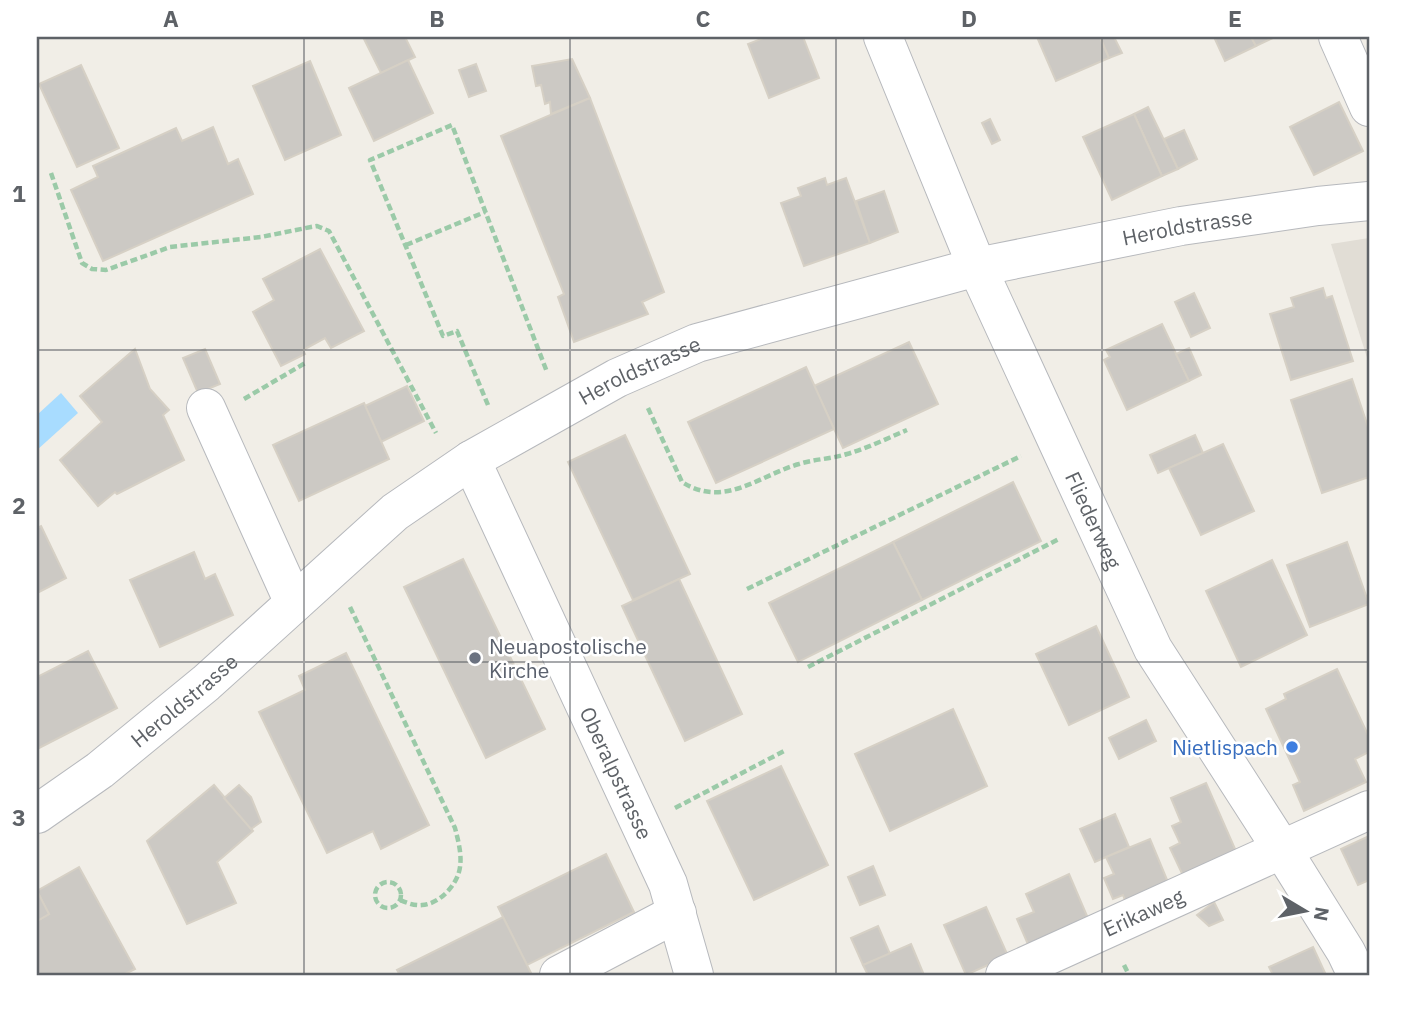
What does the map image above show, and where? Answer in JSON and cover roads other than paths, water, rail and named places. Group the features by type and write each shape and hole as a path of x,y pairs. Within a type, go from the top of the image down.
{"street":[{"name":"Fliederweg","path":"883,37 977,267 1153,649 1283,851 1357,975"},
{"path":"1338,37 1369,107"},
{"name":"Heroldstrasse","path":"37,814 100,770 206,683 395,512 463,465 631,372 697,343 977,267 1181,226 1369,201"},
{"path":"208,413 294,603"},
{"name":"Oberalpstrasse","path":"463,465 668,884 694,975"},
{"name":"Erikaweg","path":"1005,975 1369,810"},
{"path":"559,975 677,913"}],"water":[{"path":"61,393 78,413 37,450 37,415"}],"place":[{"name":"Neuapostolische Kirche","path":"475,658"},
{"name":"Nietlispach","path":"1292,747"}]}
